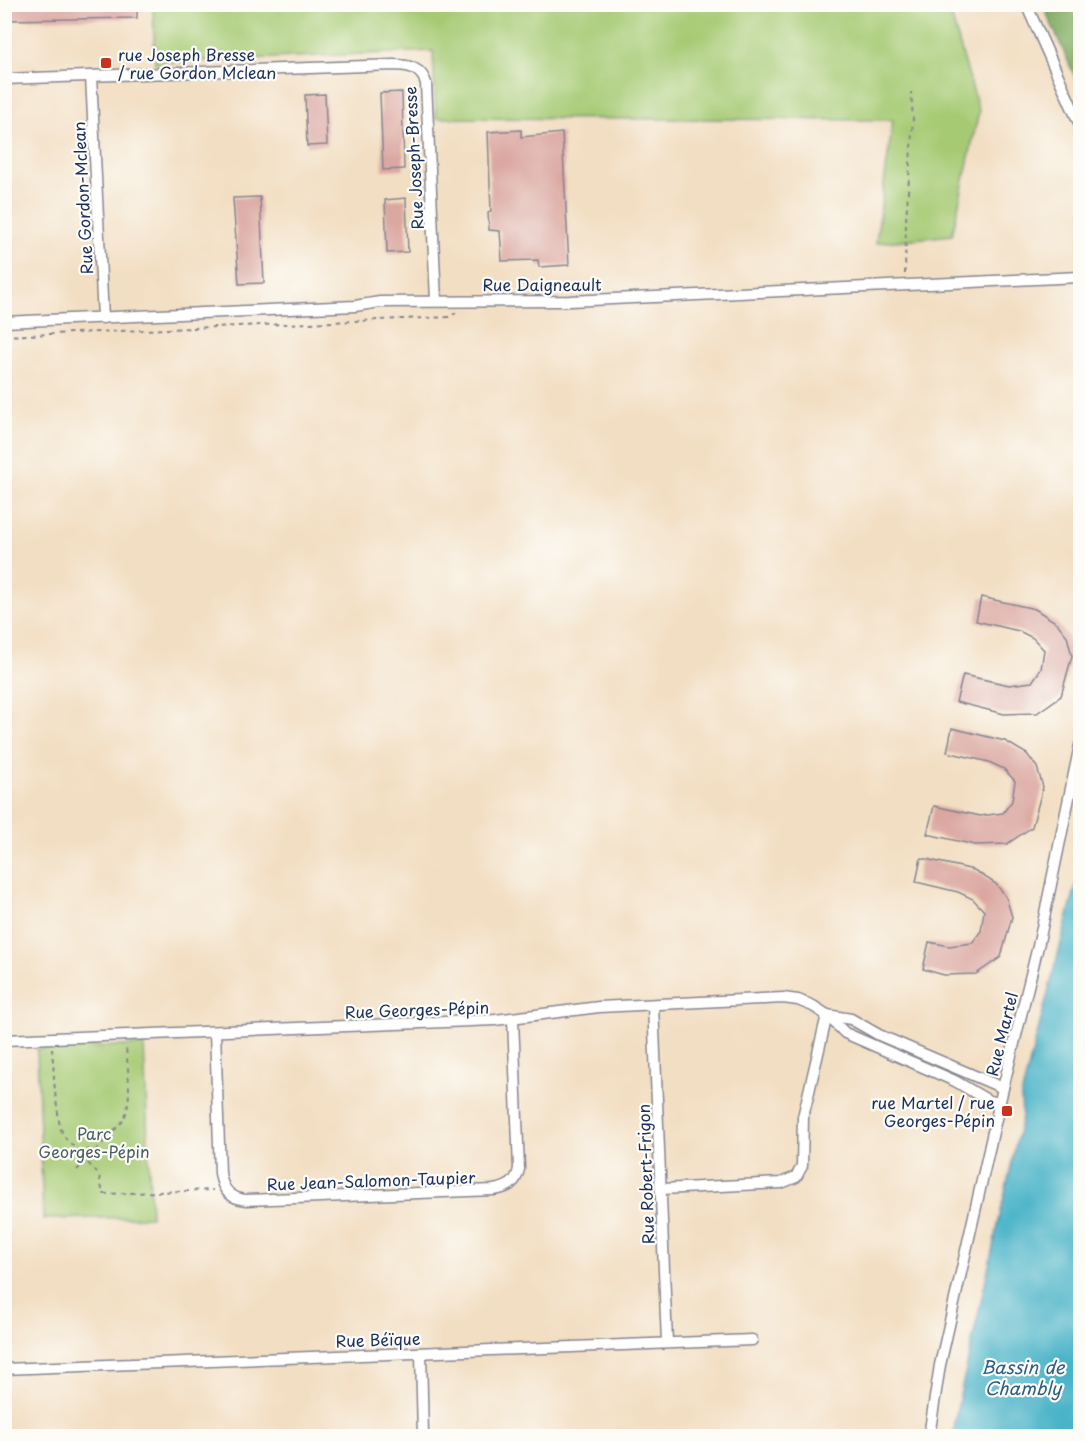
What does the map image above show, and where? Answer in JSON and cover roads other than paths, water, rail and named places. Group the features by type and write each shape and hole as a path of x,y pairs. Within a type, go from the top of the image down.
{"street":[{"path":"1026,4 1080,125"},
{"name":"Rue Joseph-Bresse","path":"4,79 400,65 415,68 422,74 426,83 436,300"},
{"name":"Rue Gordon-Mclean","path":"92,76 103,318"},
{"name":"Rue Daigneault","path":"4,322 355,306 380,302 570,301 1080,277"},
{"name":"Rue Martel","path":"929,1437 940,1365 1041,933 1080,745"},
{"name":"Rue Georges-Pépin","path":"4,1040 513,1019 578,1009 783,998 806,1002 827,1015 844,1033 955,1081 989,1101 1000,1103"},
{"name":"Rue Robert-Frigon","path":"653,1005 667,1342"},
{"path":"662,1189 773,1183 796,1177 803,1161 804,1110 827,1015"},
{"name":"Rue Georges-Pépin","path":"827,1015 851,1019 886,1038 1003,1088"},
{"name":"Rue Jean-Salomon-Taupier","path":"215,1032 220,1173 222,1185 230,1195 247,1200 493,1190 509,1186 516,1178 519,1168 513,1019"},
{"name":"Rue Béïque","path":"4,1369 752,1340"},
{"path":"421,1353 423,1437"}],"water":[{"name":"Bassin de Chambly","path":"1080,870 1080,1436 953,1436 1022,1116 1021,1096"}],"place":[{"name":"rue Joseph Bresse / rue Gordon Mclean","path":"106,63"},
{"name":"rue Martel / rue Georges-Pépin","path":"1007,1111"}],"park label":[{"name":"Parc Georges-Pépin","path":"94,1142"}]}
